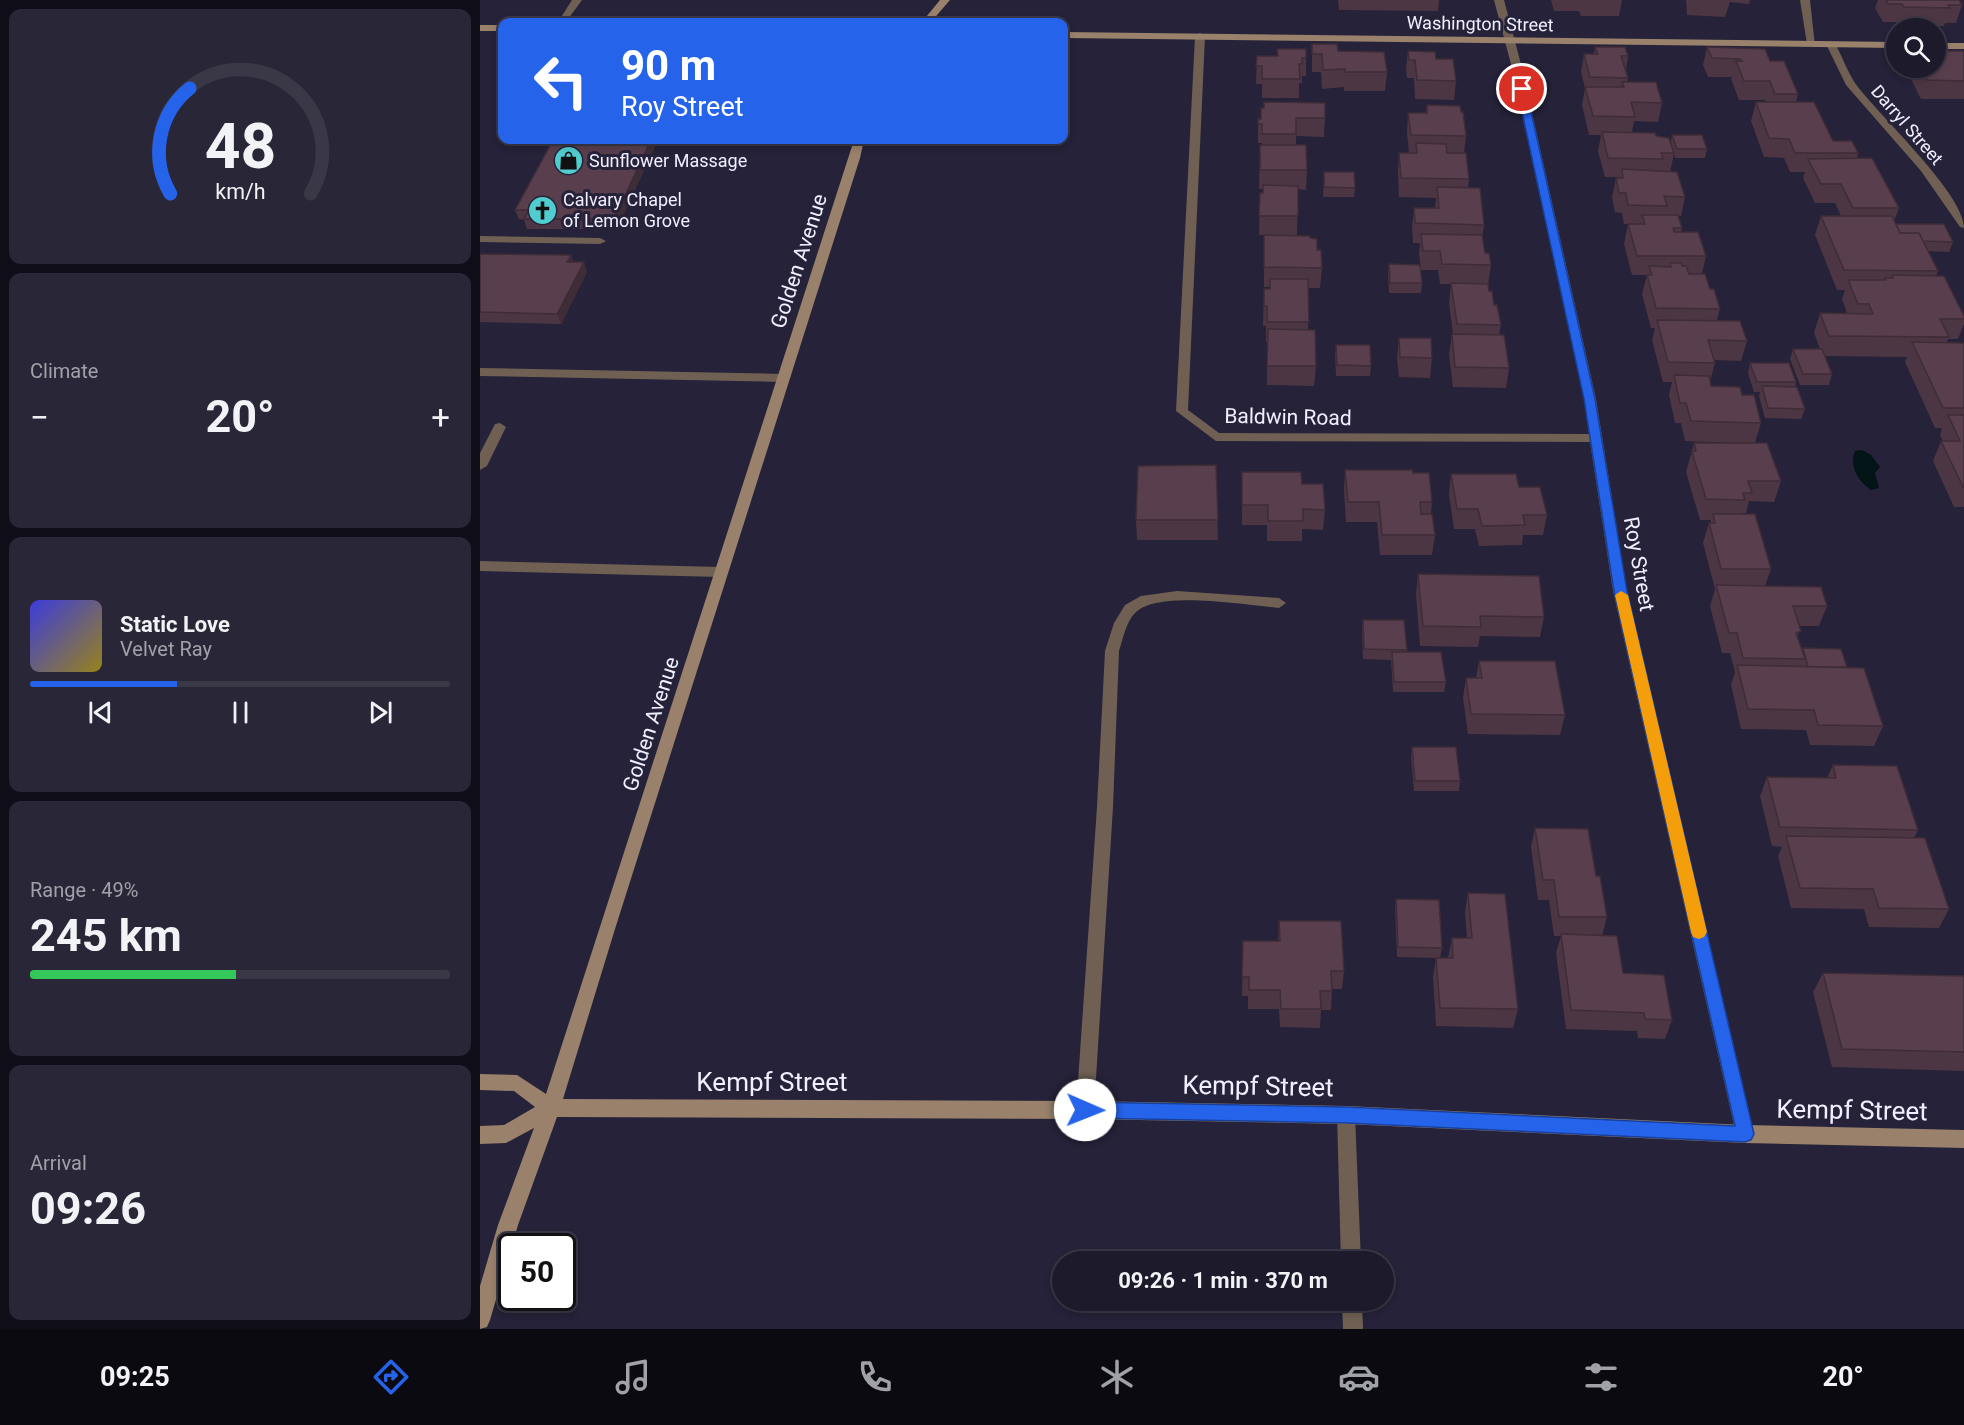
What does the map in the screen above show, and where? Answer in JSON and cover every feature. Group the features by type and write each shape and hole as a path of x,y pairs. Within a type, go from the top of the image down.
{"street":[{"path":"565,18 577,0"},
{"path":"929,18 945,0"},
{"name":"Roy Street","path":"1499,0 1511,42 1596,438 1620,591 1745,1134"},
{"path":"1805,0 1812,44"},
{"path":"480,28 498,28"},
{"name":"Washington Street","path":"1068,35 1886,45"},
{"name":"Baldwin Road","path":"1200,36 1182,411 1216,437 1596,438"},
{"name":"Darryl Street","path":"1831,44 1850,83 1925,169 1964,225"},
{"path":"1946,46 1964,46"},
{"name":"Golden Avenue","path":"480,1320 508,1225 551,1108 858,144"},
{"path":"480,239 600,241"},
{"path":"480,372 783,378"},
{"path":"480,465 500,427"},
{"path":"480,566 721,572"},
{"path":"1085,1110 1106,807 1112,651 1116,638 1131,608 1148,597 1172,594 1279,603"},
{"path":"480,1082 517,1083 551,1108 506,1134 480,1135"},
{"name":"Kempf Street","path":"551,1108 1085,1110 1346,1115 1745,1134 1964,1139"},
{"path":"1346,1115 1351,1251"},
{"path":"1352,1311 1353,1329"}],"shaded area":[{"path":"1862,450 1871,455 1880,467 1875,473 1879,488 1871,490 1856,473 1853,457 1855,451"}],"building":[{"path":"1886,0 1959,0 1962,5 1948,5 1950,8 1904,7 1902,4 1888,4"},
{"path":"1312,44 1337,44 1338,51 1384,52 1387,72 1323,70 1322,54 1312,54"},
{"path":"1595,47 1625,47 1628,56 1621,56 1628,78 1590,77 1584,54 1598,54"},
{"path":"1707,47 1765,49 1770,61 1784,61 1798,94 1775,94 1770,81 1744,81 1736,61 1742,61 1740,59 1712,58"},
{"path":"1277,49 1306,49 1306,58 1302,58 1302,64 1299,64 1300,79 1262,79 1262,66 1256,66 1257,56 1278,56"},
{"path":"1408,51 1435,52 1436,59 1453,59 1456,81 1417,80 1415,60 1409,60"},
{"path":"1946,51 1963,51 1964,81 1927,80 1926,78 1946,78"},
{"path":"1622,82 1656,82 1662,103 1631,102 1635,117 1593,116 1585,87 1624,87"},
{"path":"1264,102 1325,103 1325,118 1296,118 1296,134 1262,134 1262,124 1258,124 1258,119 1261,119 1261,108 1264,108"},
{"path":"1756,102 1814,102 1833,141 1852,141 1858,153 1795,153 1789,139 1769,138"},
{"path":"1427,105 1460,106 1466,136 1411,135 1408,113 1427,113"},
{"path":"1602,132 1655,133 1656,136 1669,138 1674,153 1661,153 1663,159 1608,158"},
{"path":"1672,135 1702,135 1707,149 1677,149"},
{"path":"1416,143 1446,144 1447,153 1466,153 1469,179 1401,178 1399,153 1417,153"},
{"path":"551,144 649,144 614,219 524,219 529,210 515,210"},
{"path":"1260,145 1306,145 1307,170 1260,170"},
{"path":"1872,158 1899,208 1853,208 1841,184 1821,184 1808,159"},
{"path":"1622,169 1677,172 1685,197 1664,196 1667,206 1628,205 1626,193 1619,193 1616,178 1623,178"},
{"path":"1324,172 1354,172 1355,188 1324,187"},
{"path":"1263,185 1298,186 1298,216 1259,216 1260,193 1263,193"},
{"path":"1437,187 1480,188 1484,225 1415,223 1414,208 1439,208"},
{"path":"1642,215 1678,215 1682,228 1673,228 1674,232 1698,232 1706,256 1637,256 1628,224 1645,224"},
{"path":"1821,216 1892,216 1900,233 1919,233 1938,271 1844,270"},
{"path":"1896,224 1944,224 1953,242 1923,241 1919,233 1900,233"},
{"path":"1421,234 1482,235 1485,253 1489,253 1491,265 1442,264 1440,251 1423,251"},
{"path":"1264,235 1310,236 1310,238 1317,239 1317,250 1321,250 1322,268 1264,267"},
{"path":"480,254 571,255 567,262 584,262 557,314 480,312"},
{"path":"1670,263 1681,263 1682,266 1686,266 1689,274 1705,274 1710,289 1714,289 1720,309 1656,308 1647,275 1652,275 1649,266 1671,267"},
{"path":"1389,264 1420,265 1422,283 1390,283"},
{"path":"1892,275 1944,276 1964,319 1940,319 1949,337 1829,336 1820,313 1873,314 1869,304 1858,304 1848,280 1886,280 1885,278 1893,278"},
{"path":"1270,279 1308,279 1309,322 1267,322 1264,289 1270,289"},
{"path":"1451,283 1488,284 1489,291 1492,291 1494,305 1497,305 1501,325 1457,324"},
{"path":"1657,320 1740,321 1747,341 1708,340 1715,363 1668,362"},
{"path":"1268,329 1315,330 1316,366 1267,366"},
{"path":"1452,334 1504,335 1509,368 1455,367"},
{"path":"1399,338 1431,338 1432,358 1400,357"},
{"path":"1912,342 1964,343 1964,408 1943,408"},
{"path":"1336,345 1370,345 1371,366 1337,365"},
{"path":"1793,349 1822,349 1832,374 1803,374"},
{"path":"1750,363 1789,363 1796,382 1757,382"},
{"path":"1674,375 1709,376 1711,386 1740,387 1742,395 1754,395 1761,423 1691,421 1686,403 1680,403"},
{"path":"1762,386 1797,387 1805,409 1768,408"},
{"path":"1948,415 1964,415 1964,487 1941,441 1960,441"},
{"path":"1694,443 1767,443 1781,481 1748,481 1752,493 1743,493 1745,500 1706,499 1692,452 1696,451"},
{"path":"1216,465 1218,520 1136,520 1138,466"},
{"path":"1345,470 1412,470 1413,473 1429,473 1432,502 1420,502 1421,514 1432,514 1435,535 1382,535 1379,502 1348,502"},
{"path":"1242,472 1301,472 1302,484 1323,484 1325,510 1303,509 1303,521 1268,521 1268,505 1242,505"},
{"path":"1451,474 1516,474 1519,487 1540,487 1547,515 1523,515 1525,525 1482,526 1478,509 1457,509"},
{"path":"1713,514 1755,514 1771,569 1721,569 1709,523 1715,523"},
{"path":"1418,574 1539,576 1544,617 1480,616 1481,627 1423,626"},
{"path":"1716,585 1821,587 1827,606 1793,606 1801,631 1796,633 1805,659 1743,658 1737,633 1729,633"},
{"path":"1363,620 1404,620 1407,650 1364,649"},
{"path":"1803,648 1841,649 1847,667 1808,667"},
{"path":"1392,652 1441,652 1446,682 1394,682"},
{"path":"1479,661 1555,661 1565,715 1471,714 1466,678 1482,678"},
{"path":"1737,665 1864,668 1883,726 1818,725 1814,710 1748,709"},
{"path":"1412,747 1456,747 1460,781 1415,781"},
{"path":"1833,765 1897,766 1918,830 1780,827 1767,777 1836,778"},
{"path":"1535,828 1588,829 1596,876 1600,876 1607,917 1559,917 1554,880 1543,880"},
{"path":"1786,836 1925,838 1949,909 1879,908 1873,889 1800,888"},
{"path":"1468,893 1505,894 1518,1009 1440,1008 1436,958 1453,958 1452,938 1472,938"},
{"path":"1396,899 1439,900 1442,948 1398,947"},
{"path":"1279,921 1341,921 1344,971 1331,971 1332,991 1320,991 1321,1009 1281,1009 1280,990 1249,990 1249,977 1242,977 1243,941 1280,941"},
{"path":"1561,934 1617,936 1623,973 1664,975 1672,1020 1645,1019 1644,1013 1571,1010"},
{"path":"1823,973 1964,976 1964,1052 1842,1049"}],"slow traffic":[{"path":"1621,595 1699,932"}],"place":[{"name":"Sunflower Massage","path":"568,161"},
{"name":"Calvary Chapel of Lemon Grove","path":"542,210"}],"route":[{"path":"1085,1110 1346,1115 1745,1134 1620,591 1590,399 1522,89"}]}
